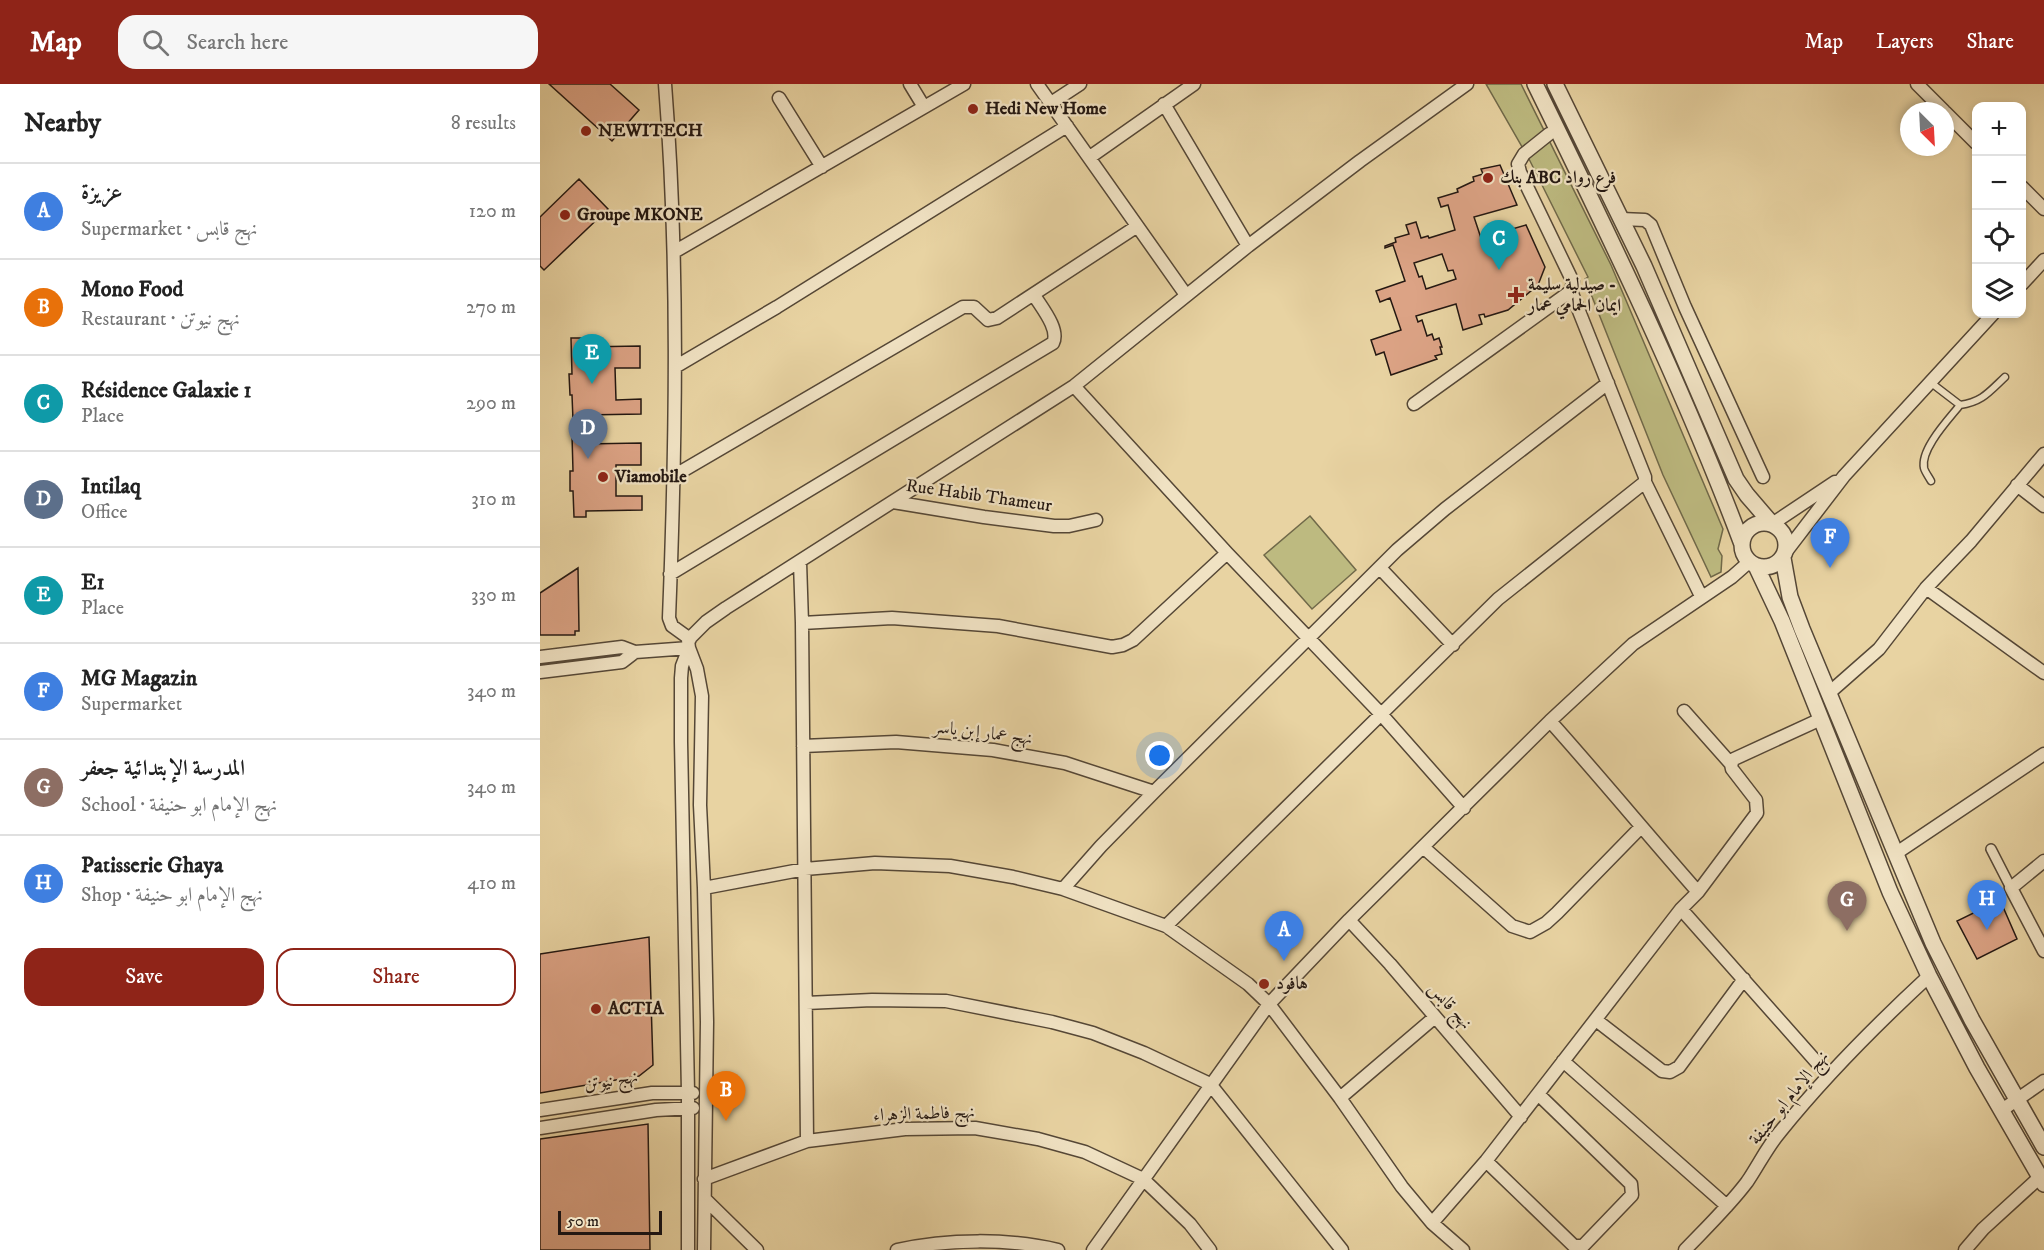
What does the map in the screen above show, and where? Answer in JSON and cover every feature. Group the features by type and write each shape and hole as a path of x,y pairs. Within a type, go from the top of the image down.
{"street":[{"path":"910,84 924,107"},
{"path":"675,252 964,84"},
{"path":"1037,84 1186,295"},
{"path":"1051,103 1080,84"},
{"path":"1090,157 1194,84"},
{"path":"688,1250 688,1092 681,742 682,672 689,643 706,622 726,608 1074,386 1248,246 1467,84"},
{"path":"1535,84 1650,325 1718,478 1745,557 1752,564 1782,621 1890,892 1929,976 1977,1068 2042,1180 1983,1229 1965,1250"},
{"path":"1555,84 1649,276 1736,478 1747,495 1786,539 1784,555 1790,597 1895,854 1933,943 1972,1020 2044,1147"},
{"path":"1917,84 1936,102"},
{"path":"668,85 675,252 675,367 669,622 689,643 701,689 700,805 707,1022 704,1110 704,1250"},
{"path":"779,98 822,167"},
{"path":"1164,104 1248,246"},
{"path":"1954,120 1972,138"},
{"path":"675,367 777,307 1067,126"},
{"path":"1549,134 1524,154 1518,164 1520,172 1573,282 1571,291 1645,477 1645,482 1701,596"},
{"path":"2026,191 2044,209"},
{"path":"1621,219 1645,220 1651,225 1685,307 1763,477"},
{"path":"672,477 963,307 974,307 983,316 992,320 1034,295 1136,226"},
{"path":"2026,280 2044,260"},
{"path":"1414,404 1571,291"},
{"path":"670,574 1053,343 1055,335 1053,328 1034,295"},
{"path":"1093,1250 1269,1004 1349,920 1550,721 1633,644 1701,596 1752,564 1768,567 1774,565 1844,477 1929,381 1989,318"},
{"path":"1063,889 1154,792 1397,550 1608,383"},
{"path":"1074,386 1227,553 1381,714 1464,808"},
{"path":"1829,693 1879,649 1926,588 1971,541 2044,454"},
{"path":"1742,544 1743,537 1751,527 1763,523 1773,524 1844,477"},
{"path":"1166,926 1498,599 1645,482"},
{"path":"2017,485 2044,506"},
{"name":"Rue Habib Thameur","path":"893,502 1054,526 1069,526 1095,520"},
{"path":"802,623 892,618 998,626 1112,647 1132,640 1227,553"},
{"path":"800,562 807,1141"},
{"path":"1380,568 1453,645"},
{"path":"1926,588 2044,673"},
{"path":"540,672 622,662 635,652 689,643"},
{"path":"540,657 622,647 635,652"},
{"path":"1432,1223 1521,1117 1757,813 1756,800 1733,772 1731,764 1684,711"},
{"path":"1731,764 1741,754 1821,719"},
{"path":"1550,721 1698,891"},
{"name":"نهج عمار إبن ياسر","path":"803,746 896,742 993,750 1065,763 1154,792"},
{"path":"1895,854 2044,754"},
{"path":"1423,847 1512,927 1530,932 1551,918 1641,827"},
{"path":"1991,849 2044,948"},
{"path":"2011,888 2044,861"},
{"path":"704,888 805,869 875,863 950,866 1063,889 1166,926 1248,984 1269,1004 1340,1098 1402,1187 1432,1223 1463,1250"},
{"path":"1681,909 1828,1075"},
{"name":"نهج قابس","path":"1349,920 1521,1117"},
{"name":"نهج الإمام ابو حنيفة","path":"1685,1250 1747,1182 1777,1134 1828,1075 1929,976"},
{"path":"1596,1020 1662,1071 1670,1072 1679,1067 1744,979"},
{"path":"806,1003 872,1000 946,1001 1007,1012 1093,1033 1144,1053 1210,1084 1342,1250"},
{"path":"1340,1098 1435,1017"},
{"path":"1563,1061 1727,1206"},
{"path":"2002,1110 2044,1081"},
{"name":"نهج نيوتن","path":"540,1110 652,1093 688,1092 705,1095"},
{"path":"1486,1161 1574,1246 1583,1246 1632,1195 1631,1184 1538,1094"},
{"name":"نهج نيوتن","path":"540,1128 656,1110 687,1108 704,1110"},
{"name":"نهج فاطمة الزهراء","path":"704,1179 807,1141 905,1129 975,1128 1038,1139 1085,1152 1143,1179 1191,1224 1210,1250"},
{"path":"705,1199 758,1250"},
{"path":"897,1250 979,1241 1058,1250"}],"lane":[{"path":"1931,481 1924,468 1928,448 1959,405 1973,403 1983,398 2005,377"},
{"path":"1929,381 1959,405"}],"shaded area":[{"path":"1486,84 1521,84 1611,265 1723,529 1718,549 1722,556 1721,572 1711,577 1663,475 1585,279 1588,277 1529,159"},
{"path":"1310,516 1356,570 1312,609 1264,555"}],"building":[{"path":"549,84 610,84 639,110 612,141"},
{"path":"1500,165 1517,205 1474,217 1481,238 1526,225 1545,267 1538,285 1508,310 1485,317 1484,314 1479,315 1482,324 1463,330 1456,304 1416,316 1418,322 1422,320 1427,336 1432,334 1434,340 1439,338 1442,354 1435,356 1437,359 1391,375 1384,352 1376,355 1371,340 1401,330 1390,298 1380,302 1376,291 1405,281 1393,245 1385,248 1385,246 1396,242 1395,238 1409,234 1406,225 1416,222 1421,238 1428,236 1429,238 1455,230 1448,205 1441,207 1438,198 1458,192 1457,189 1474,181 1473,177 1483,174 1481,169","holes":["1442,254 1448,271 1453,270 1456,279 1426,289 1422,276 1419,277 1414,263"]},
{"path":"579,179 608,209 544,270 540,266 540,217"},
{"path":"571,338 583,338 583,347 640,346 640,368 615,368 616,400 641,399 641,414 585,415 586,420 573,420 569,374 572,374"},
{"path":"584,434 584,444 641,443 641,465 616,465 616,496 642,496 642,510 586,511 586,517 574,517 573,491 570,491 570,471 573,471 572,435"},
{"path":"578,568 579,631 575,631 575,635 540,635 540,593"},
{"path":"2000,900 2017,939 1977,959 1957,921"},
{"name":"ACTIA","path":"649,937 653,1065 639,1076 540,1093 540,954"},
{"path":"648,1124 650,1250 540,1250 540,1139"}],"place":[{"name":"Hedi New Home","path":"973,109"},
{"name":"NEWITECH","path":"586,131"},
{"name":"بنك ABC فرع رواد","path":"1488,178"},
{"name":"Groupe MKONE","path":"565,215"},
{"name":"Résidence Galaxie 1","path":"1499,270"},
{"name":"صيدلية سليمة - ايمان الحمامي عمار","path":"1516,295"},
{"name":"E1","path":"592,384"},
{"name":"Intilaq","path":"588,459"},
{"name":"Viamobile","path":"603,477"},
{"name":"MG Magazin","path":"1830,568"},
{"name":"Patisserie Ghaya","path":"1987,930"},
{"name":"المدرسة الإبتدائية جعفر","path":"1847,931"},
{"name":"عزيزة","path":"1284,961"},
{"name":"هافود","path":"1264,984"},
{"name":"ACTIA","path":"596,1009"},
{"name":"Mono Food","path":"726,1121"}]}
